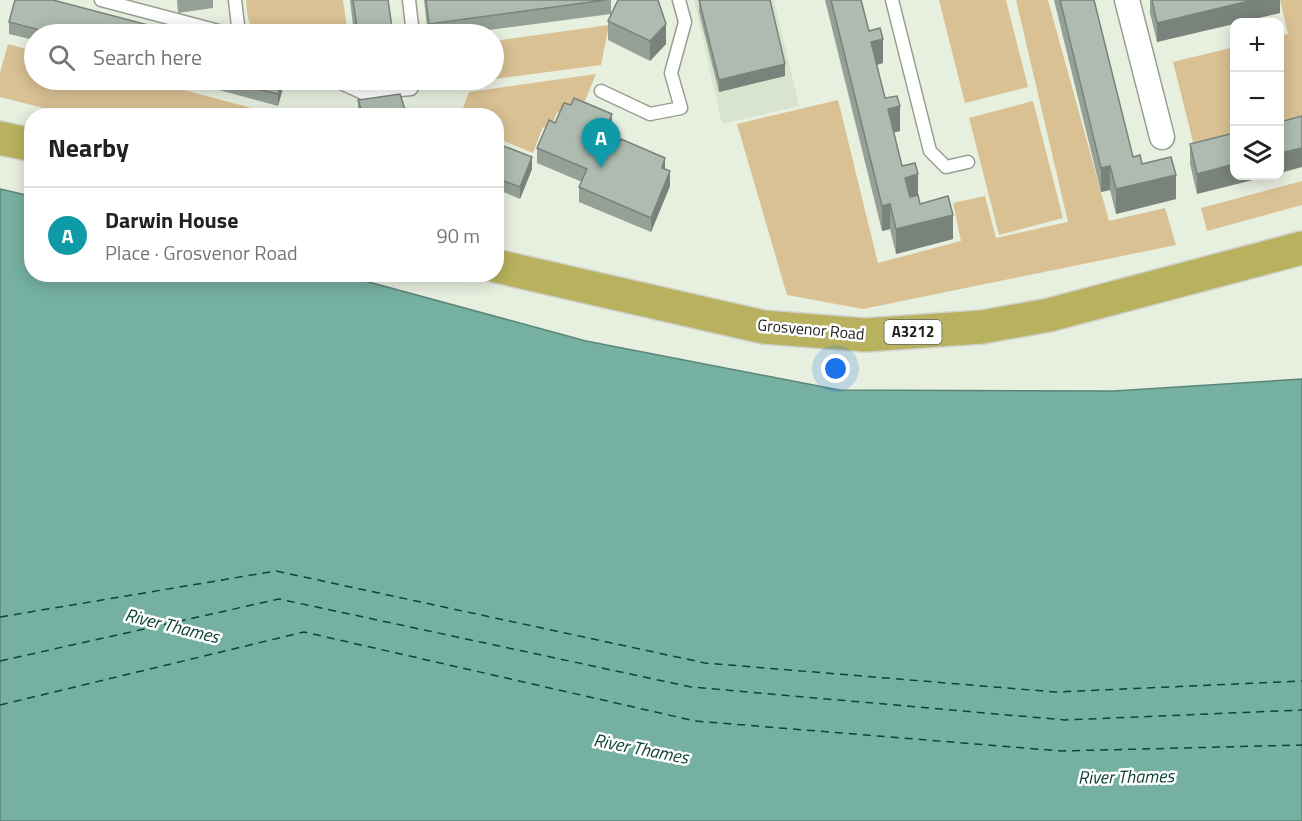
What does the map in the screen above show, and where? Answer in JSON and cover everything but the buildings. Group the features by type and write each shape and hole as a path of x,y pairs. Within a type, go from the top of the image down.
{"highway":[{"path":"0,138 24,143"},
{"name":"Grosvenor Road","path":"504,268 763,327 865,335 982,327 1049,315 1302,248"}],"street":[{"path":"1127,0 1162,137"}],"lane":[{"path":"101,0 192,24"},
{"path":"235,0 238,24"},
{"path":"409,0 412,24"},
{"path":"601,92 650,114 681,108 671,73 686,22 679,0"},
{"path":"892,0 930,151 946,167 968,162"},
{"path":"356,90 363,93 399,90"}],"shaded area":[{"path":"246,0 343,0 347,24 251,24"},
{"path":"694,0 774,0 799,106 722,124"},
{"path":"939,0 1006,0 1028,87 965,103"},
{"path":"1016,0 1048,0 1109,221 1165,208 1176,245 863,309 787,295 737,124 838,100 878,263 961,241 953,203 985,196 996,238 1068,222"},
{"path":"1280,0 1302,0 1302,124 1284,129 1284,35 1288,34"},
{"path":"609,25 601,65 504,78 504,40"},
{"path":"8,44 24,48 24,90 183,90 252,108 43,108 0,97 0,73"},
{"path":"1230,48 1230,142 1195,150 1173,62"},
{"path":"596,74 580,113 566,115 557,112 550,130 543,127 533,153 504,141 504,108 463,108 469,92 504,90 504,87"},
{"path":"1033,101 1063,218 999,235 969,118"},
{"path":"1302,181 1302,205 1207,231 1201,208"}],"water":[{"name":"River Thames","path":"0,189 24,194 24,282 369,282 586,341 839,390 1114,391 1302,379 1302,821 0,821"}],"ferry route":[{"path":"0,617 276,571 705,663 1055,692 1302,681"},
{"path":"0,661 279,599 691,687 1065,720 1302,710"},
{"path":"0,705 304,632 695,721 1061,751 1302,745"}],"place":[{"name":"Darwin House","path":"601,168"}]}
